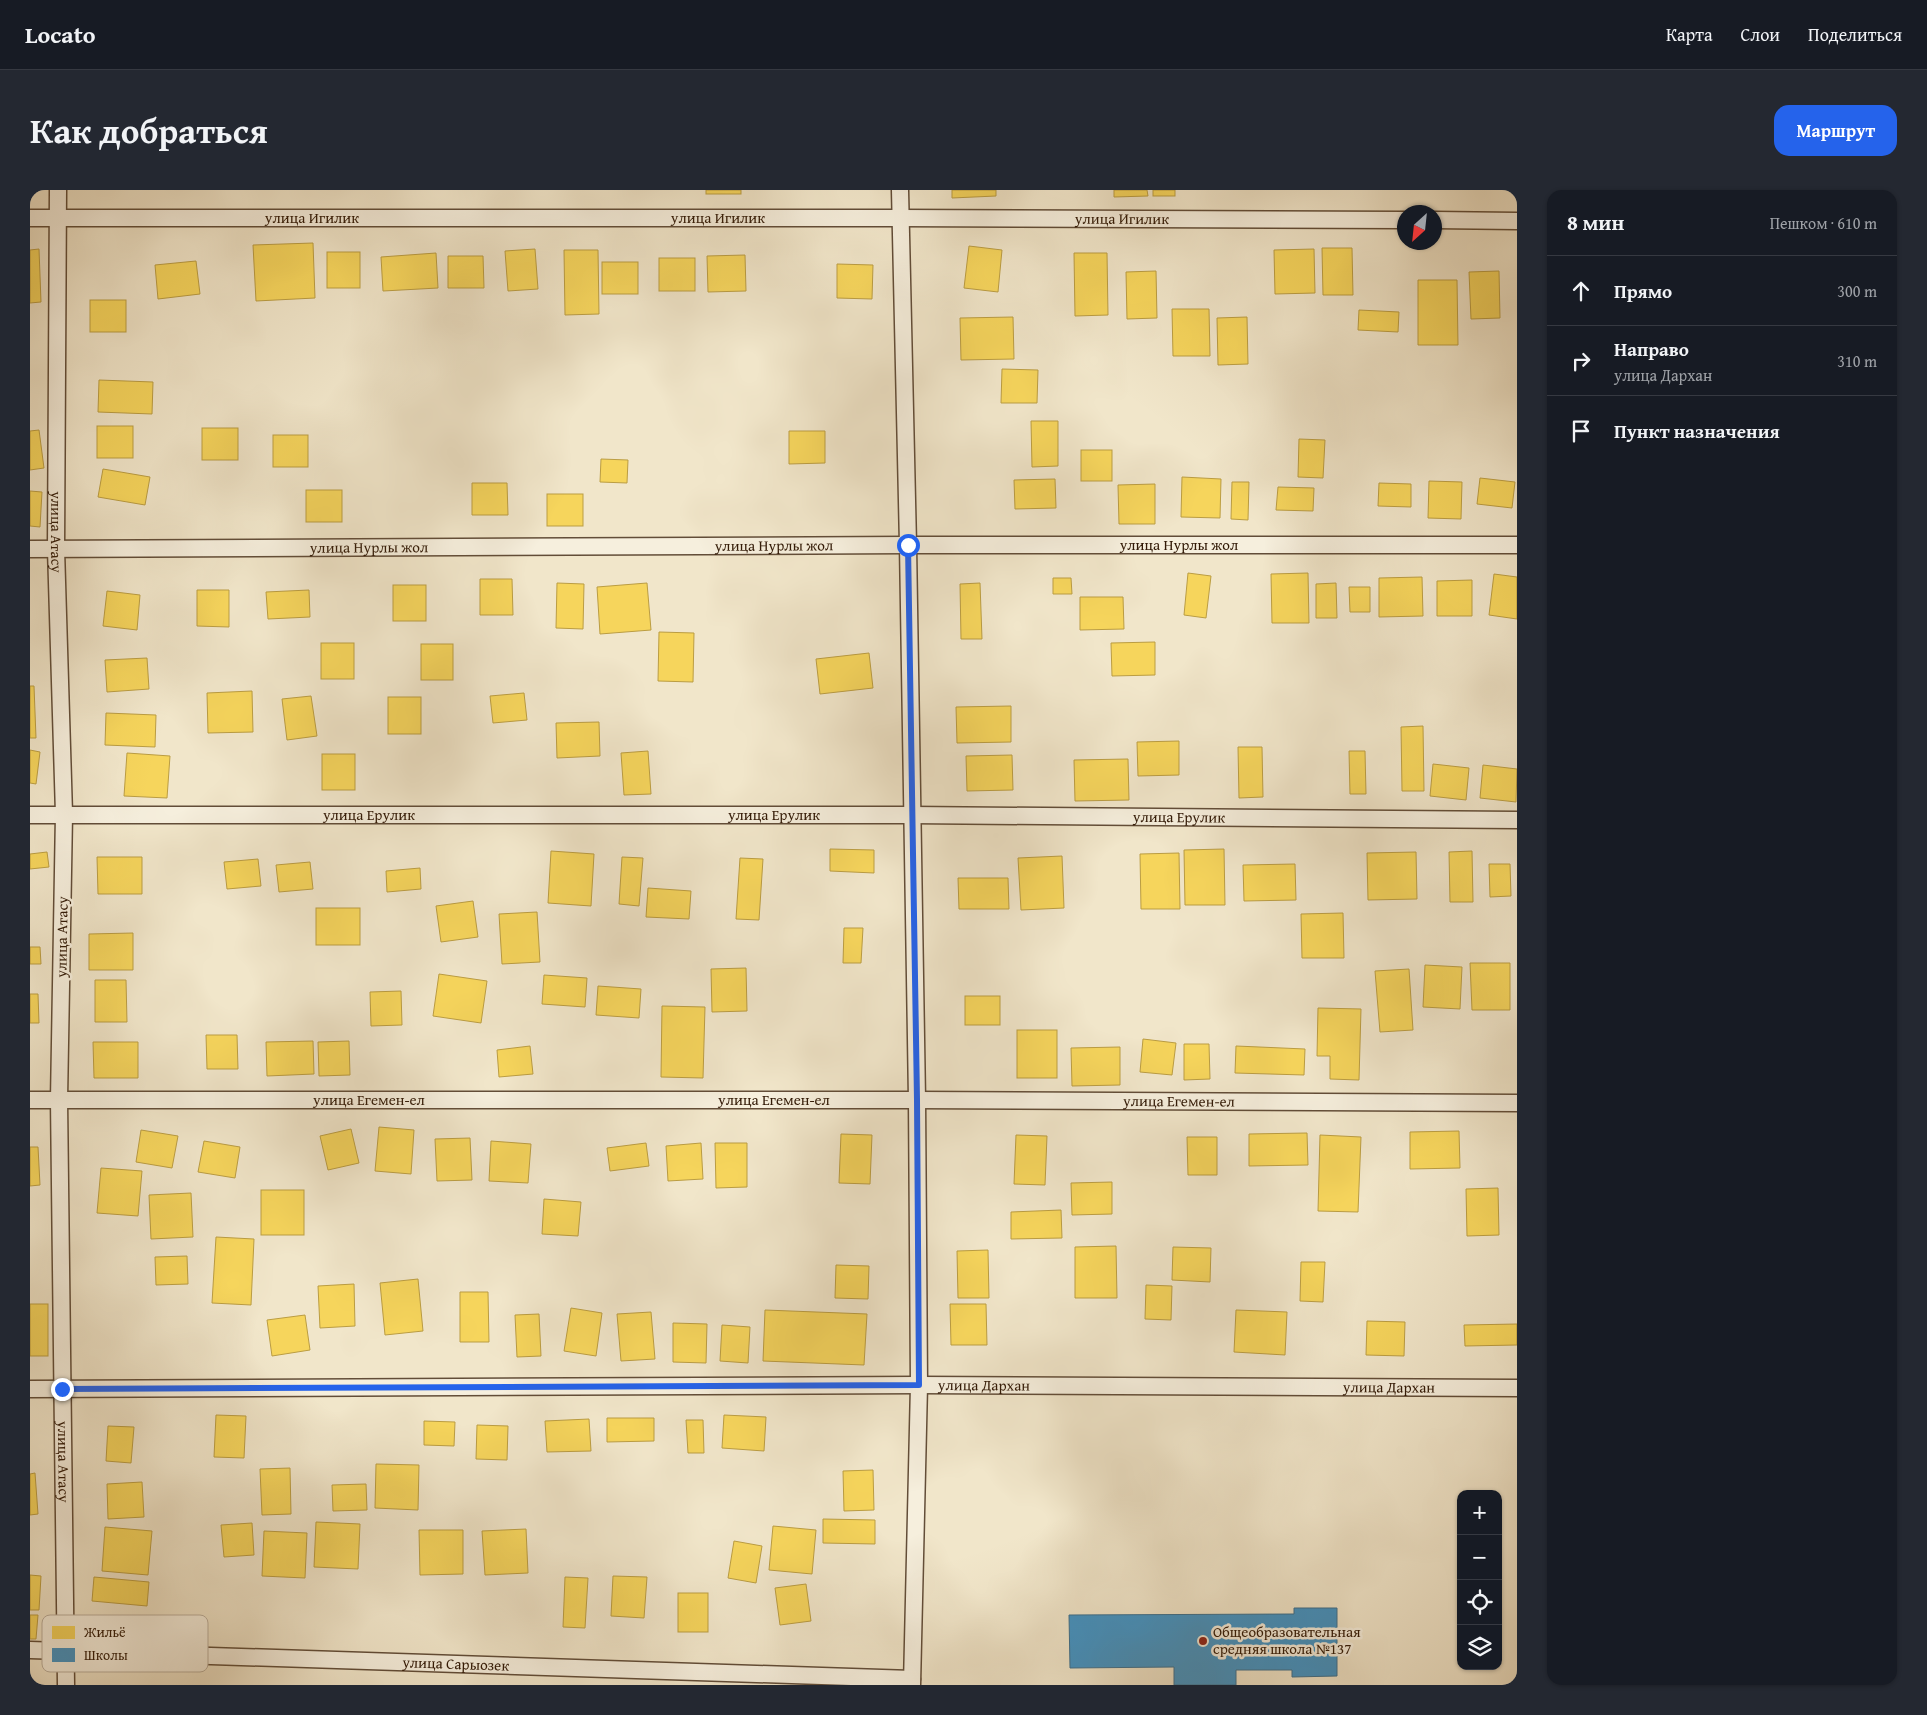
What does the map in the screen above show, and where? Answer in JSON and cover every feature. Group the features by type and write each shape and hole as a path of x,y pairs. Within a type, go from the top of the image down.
{"street":[{"name":"улица Атасу","path":"58,190 56,549 64,814 60,1100 65,1615"},
{"path":"900,190 899,218 908,545 917,1100 919,1385 912,1682"},
{"name":"улица Игилик","path":"30,218 1397,220"},
{"path":"1442,220 1517,221"},
{"name":"улица Нурлы жол","path":"30,549 908,545 1517,545"},
{"name":"улица Ерулик","path":"30,814 911,815 1517,820"},
{"name":"улица Егемен-ел","path":"30,1100 917,1100 1517,1103"},
{"name":"улица Дархан","path":"30,1389 919,1385 1517,1388"},
{"name":"улица Сарыозек","path":"208,1655 912,1682"},
{"name":"улица Атасу","path":"66,1672 66,1685"}],"building: Жильё":[{"path":"706,190 741,190 741,194 706,194"},
{"path":"952,190 996,190 996,196 952,198"},
{"path":"1114,190 1147,190 1148,196 1114,197"},
{"path":"1153,190 1175,190 1175,196 1153,196"},
{"path":"313,243 315,298 256,301 253,245"},
{"path":"969,246 1002,250 998,292 964,288"},
{"path":"1322,248 1352,248 1353,295 1323,295"},
{"path":"39,249 41,302 30,303 30,250"},
{"path":"535,249 538,289 508,291 505,251"},
{"path":"1314,249 1315,293 1275,294 1274,250"},
{"path":"564,250 598,250 599,314 565,315"},
{"path":"327,252 360,252 360,288 327,288"},
{"path":"436,253 438,288 383,291 381,257"},
{"path":"1074,253 1107,253 1108,315 1075,316"},
{"path":"745,255 746,291 708,292 707,256"},
{"path":"448,256 483,256 484,288 448,288"},
{"path":"659,258 695,258 695,291 659,291"},
{"path":"196,261 200,294 158,299 155,265"},
{"path":"602,262 638,262 638,294 602,294"},
{"path":"837,264 873,265 872,299 837,298"},
{"path":"1156,271 1157,318 1127,319 1126,272"},
{"path":"1499,271 1500,318 1471,319 1469,272"},
{"path":"1418,280 1457,280 1458,345 1418,345"},
{"path":"90,300 126,300 126,332 90,332"},
{"path":"1172,309 1209,309 1210,356 1173,356"},
{"path":"1359,310 1399,312 1398,332 1358,330"},
{"path":"1013,317 1014,359 961,360 960,318"},
{"path":"1247,317 1248,364 1218,365 1217,318"},
{"path":"1002,369 1038,370 1037,403 1001,403"},
{"path":"99,380 153,382 152,414 98,412"},
{"path":"1031,421 1058,421 1058,466 1032,467"},
{"path":"97,426 133,426 133,458 97,458"},
{"path":"202,428 238,428 238,460 202,460"},
{"path":"39,430 44,468 30,470 30,431"},
{"path":"789,431 825,431 825,463 789,464"},
{"path":"273,435 308,435 308,467 273,467"},
{"path":"1299,439 1325,440 1323,478 1298,477"},
{"path":"1081,450 1112,450 1112,481 1081,481"},
{"path":"601,459 628,460 627,483 600,482"},
{"path":"103,469 150,477 145,505 98,497"},
{"path":"1182,477 1221,479 1220,518 1181,517"},
{"path":"1480,478 1515,482 1512,508 1477,504"},
{"path":"1055,479 1056,508 1015,509 1014,480"},
{"path":"1429,481 1462,482 1461,519 1428,518"},
{"path":"1232,482 1249,482 1248,520 1231,519"},
{"path":"472,483 507,483 508,515 472,515"},
{"path":"1379,483 1411,484 1411,507 1378,506"},
{"path":"1155,484 1155,524 1119,524 1118,485"},
{"path":"1278,487 1314,488 1313,511 1276,510"},
{"path":"306,490 342,490 342,522 306,522"},
{"path":"30,491 42,492 40,527 30,526"},
{"path":"547,494 583,494 583,526 547,526"},
{"path":"1188,573 1211,576 1206,618 1184,615"},
{"path":"1308,573 1309,623 1272,623 1271,574"},
{"path":"1494,574 1517,577 1517,619 1489,615"},
{"path":"1422,577 1423,616 1379,617 1379,578"},
{"path":"1053,578 1071,578 1072,594 1053,594"},
{"path":"480,579 512,579 513,615 480,615"},
{"path":"1472,580 1472,616 1437,616 1437,581"},
{"path":"557,583 584,584 583,629 556,628"},
{"path":"647,583 651,630 600,634 597,587"},
{"path":"980,583 982,639 961,639 960,584"},
{"path":"1336,583 1337,618 1316,618 1316,584"},
{"path":"393,585 426,585 426,621 393,621"},
{"path":"1349,587 1370,587 1370,612 1350,612"},
{"path":"197,590 229,590 229,627 197,626"},
{"path":"309,590 310,617 268,619 266,592"},
{"path":"107,591 140,595 137,630 103,626"},
{"path":"1080,597 1123,597 1124,629 1080,630"},
{"path":"659,632 694,633 693,682 658,681"},
{"path":"1155,642 1155,675 1112,676 1111,643"},
{"path":"321,643 354,643 354,679 321,679"},
{"path":"421,644 453,644 453,680 421,680"},
{"path":"869,653 873,688 820,694 816,659"},
{"path":"147,658 149,689 107,692 105,660"},
{"path":"30,686 34,686 36,738 30,738"},
{"path":"252,691 253,732 208,733 207,693"},
{"path":"524,693 527,720 493,723 490,696"},
{"path":"311,696 317,736 287,740 282,699"},
{"path":"388,697 421,697 421,734 388,734"},
{"path":"1011,706 1011,742 957,743 956,707"},
{"path":"106,713 156,715 155,747 105,745"},
{"path":"599,722 600,756 557,758 556,723"},
{"path":"1423,726 1424,791 1402,791 1401,727"},
{"path":"1179,741 1179,775 1138,776 1137,742"},
{"path":"1238,747 1262,747 1263,797 1239,798"},
{"path":"30,750 40,752 36,784 30,783"},
{"path":"648,751 651,794 624,795 621,753"},
{"path":"1349,751 1365,751 1366,794 1350,794"},
{"path":"127,753 170,756 167,798 124,796"},
{"path":"322,754 355,754 355,790 322,790"},
{"path":"1012,755 1013,790 967,791 966,756"},
{"path":"1128,759 1129,800 1075,801 1074,760"},
{"path":"1433,764 1469,768 1466,800 1430,796"},
{"path":"1483,765 1517,769 1516,802 1480,798"},
{"path":"830,849 874,850 874,873 830,871"},
{"path":"1224,849 1225,905 1185,905 1184,850"},
{"path":"551,851 594,854 591,906 548,903"},
{"path":"1472,851 1473,902 1450,902 1449,852"},
{"path":"47,852 49,867 30,869 30,854"},
{"path":"1416,852 1417,899 1368,900 1367,853"},
{"path":"1179,853 1180,909 1141,909 1140,854"},
{"path":"1062,856 1064,908 1021,910 1018,858"},
{"path":"97,857 142,857 142,894 98,894"},
{"path":"622,857 643,858 639,906 619,904"},
{"path":"740,858 763,859 759,920 736,919"},
{"path":"258,859 261,886 227,889 224,862"},
{"path":"310,862 313,889 279,892 276,865"},
{"path":"1295,864 1296,900 1244,901 1243,865"},
{"path":"1489,864 1510,864 1511,896 1490,897"},
{"path":"420,868 421,889 387,892 386,871"},
{"path":"958,878 1008,878 1009,909 959,909"},
{"path":"648,888 691,891 689,919 646,917"},
{"path":"473,901 478,937 441,942 436,906"},
{"path":"316,908 360,908 360,945 316,945"},
{"path":"537,912 540,962 502,964 499,914"},
{"path":"1343,913 1344,958 1302,958 1301,914"},
{"path":"844,928 863,928 861,963 843,963"},
{"path":"133,933 133,970 89,970 89,934"},
{"path":"30,947 40,947 41,964 30,964"},
{"path":"1470,963 1510,963 1510,1010 1472,1010"},
{"path":"1425,965 1462,967 1460,1009 1423,1007"},
{"path":"746,968 747,1011 712,1012 711,969"},
{"path":"1409,969 1413,1030 1380,1032 1375,971"},
{"path":"439,974 487,981 481,1023 433,1016"},
{"path":"544,975 587,978 585,1007 542,1004"},
{"path":"95,980 126,980 127,1022 95,1022"},
{"path":"598,986 641,989 639,1018 596,1015"},
{"path":"401,991 402,1025 371,1026 370,992"},
{"path":"30,994 38,994 39,1023 30,1023"},
{"path":"965,996 1000,996 1000,1025 965,1025"},
{"path":"662,1006 705,1007 703,1078 661,1077"},
{"path":"1318,1008 1361,1009 1359,1080 1330,1079 1330,1056 1317,1056"},
{"path":"1017,1030 1057,1030 1057,1078 1017,1078"},
{"path":"206,1035 237,1035 238,1069 207,1069"},
{"path":"1143,1039 1176,1043 1172,1075 1140,1072"},
{"path":"313,1041 314,1074 267,1076 266,1042"},
{"path":"349,1041 350,1075 319,1076 318,1042"},
{"path":"93,1042 138,1042 138,1078 94,1078"},
{"path":"1184,1044 1209,1044 1210,1079 1184,1080"},
{"path":"530,1046 533,1074 499,1077 497,1050"},
{"path":"1236,1046 1305,1049 1304,1075 1235,1073"},
{"path":"1120,1047 1120,1085 1072,1086 1071,1048"},
{"path":"379,1127 414,1130 411,1174 375,1171"},
{"path":"351,1129 359,1163 328,1170 320,1136"},
{"path":"141,1130 178,1136 172,1168 136,1162"},
{"path":"1459,1131 1460,1168 1410,1169 1410,1132"},
{"path":"1307,1133 1308,1165 1249,1166 1249,1134"},
{"path":"841,1134 872,1135 870,1184 839,1183"},
{"path":"1016,1135 1047,1136 1045,1185 1014,1184"},
{"path":"1320,1135 1361,1137 1358,1212 1318,1211"},
{"path":"1187,1137 1217,1137 1217,1175 1188,1175"},
{"path":"470,1138 472,1180 437,1181 435,1139"},
{"path":"204,1141 240,1147 235,1178 198,1172"},
{"path":"491,1141 531,1144 528,1183 489,1181"},
{"path":"646,1143 649,1166 610,1171 607,1148"},
{"path":"701,1143 703,1179 668,1181 666,1146"},
{"path":"715,1143 747,1143 747,1187 716,1188"},
{"path":"30,1147 38,1147 40,1185 30,1186"},
{"path":"101,1168 142,1171 138,1216 97,1213"},
{"path":"1112,1182 1112,1214 1072,1215 1071,1183"},
{"path":"1498,1188 1499,1235 1467,1236 1466,1189"},
{"path":"261,1190 304,1190 304,1235 261,1235"},
{"path":"191,1193 193,1237 151,1239 149,1195"},
{"path":"544,1199 581,1202 578,1236 542,1234"},
{"path":"1061,1210 1062,1238 1011,1239 1011,1212"},
{"path":"216,1237 254,1239 251,1305 212,1303"},
{"path":"1116,1246 1117,1298 1075,1298 1075,1247"},
{"path":"1173,1247 1211,1248 1210,1282 1172,1280"},
{"path":"988,1250 989,1298 958,1298 957,1251"},
{"path":"187,1256 188,1284 156,1285 155,1257"},
{"path":"1301,1262 1325,1262 1323,1302 1300,1301"},
{"path":"836,1265 869,1266 868,1299 835,1298"},
{"path":"418,1279 423,1331 385,1335 380,1283"},
{"path":"354,1284 355,1326 320,1328 318,1286"},
{"path":"1146,1285 1172,1286 1171,1320 1145,1319"},
{"path":"460,1292 488,1292 489,1342 460,1342"},
{"path":"30,1304 48,1304 48,1356 30,1356"},
{"path":"950,1304 986,1304 987,1345 951,1345"},
{"path":"571,1308 602,1313 596,1356 564,1351"},
{"path":"765,1310 867,1314 864,1365 763,1361"},
{"path":"1236,1310 1287,1312 1285,1355 1234,1352"},
{"path":"651,1312 655,1359 621,1361 617,1314"},
{"path":"539,1314 541,1356 517,1357 515,1315"},
{"path":"305,1315 310,1350 272,1356 267,1320"},
{"path":"1367,1321 1405,1322 1404,1356 1366,1355"},
{"path":"673,1323 707,1324 706,1363 673,1362"},
{"path":"1517,1324 1517,1345 1465,1346 1464,1325"},
{"path":"722,1325 750,1327 748,1363 720,1361"},
{"path":"216,1415 246,1416 244,1458 214,1457"},
{"path":"724,1415 766,1417 764,1451 722,1448"},
{"path":"607,1418 654,1418 654,1441 607,1442"},
{"path":"589,1419 591,1451 547,1452 545,1421"},
{"path":"686,1420 703,1420 704,1453 688,1453"},
{"path":"424,1421 455,1422 454,1446 424,1445"},
{"path":"477,1425 508,1426 507,1460 476,1459"},
{"path":"108,1426 134,1427 131,1463 106,1461"},
{"path":"376,1464 419,1465 418,1510 375,1508"},
{"path":"290,1468 291,1514 262,1515 260,1469"},
{"path":"873,1470 874,1510 844,1511 843,1471"},
{"path":"35,1473 38,1514 30,1515 30,1474"},
{"path":"142,1482 144,1517 108,1519 107,1484"},
{"path":"366,1484 367,1510 333,1511 332,1485"},
{"path":"823,1519 875,1520 875,1544 823,1543"},
{"path":"316,1522 360,1524 358,1569 314,1567"},
{"path":"252,1523 254,1555 224,1557 221,1525"},
{"path":"773,1526 816,1530 812,1574 769,1570"},
{"path":"105,1527 152,1531 148,1575 102,1571"},
{"path":"526,1529 528,1573 485,1575 482,1531"},
{"path":"419,1530 463,1530 463,1574 420,1575"},
{"path":"264,1531 307,1533 305,1578 262,1576"},
{"path":"734,1541 762,1546 756,1583 728,1578"},
{"path":"30,1575 41,1576 39,1610 30,1610"},
{"path":"613,1576 647,1577 644,1618 611,1616"},
{"path":"94,1577 149,1582 147,1606 92,1601"},
{"path":"565,1577 588,1578 585,1628 563,1627"},
{"path":"806,1584 811,1621 780,1625 775,1588"},
{"path":"678,1593 708,1593 708,1632 678,1632"},
{"path":"30,1615 38,1615 36,1639 30,1639"}],"building: Школы":[{"name":"Общеобразовательная средняя школа №137","path":"1294,1608 1337,1608 1337,1676 1292,1677 1292,1670 1236,1670 1236,1685 1174,1685 1174,1667 1070,1668 1069,1615 1294,1614"}],"place":[{"name":"Общеобразовательная средняя школа №137","path":"1203,1641"}],"route":[{"path":"62,1389 919,1385 917,1100 908,545"}]}
